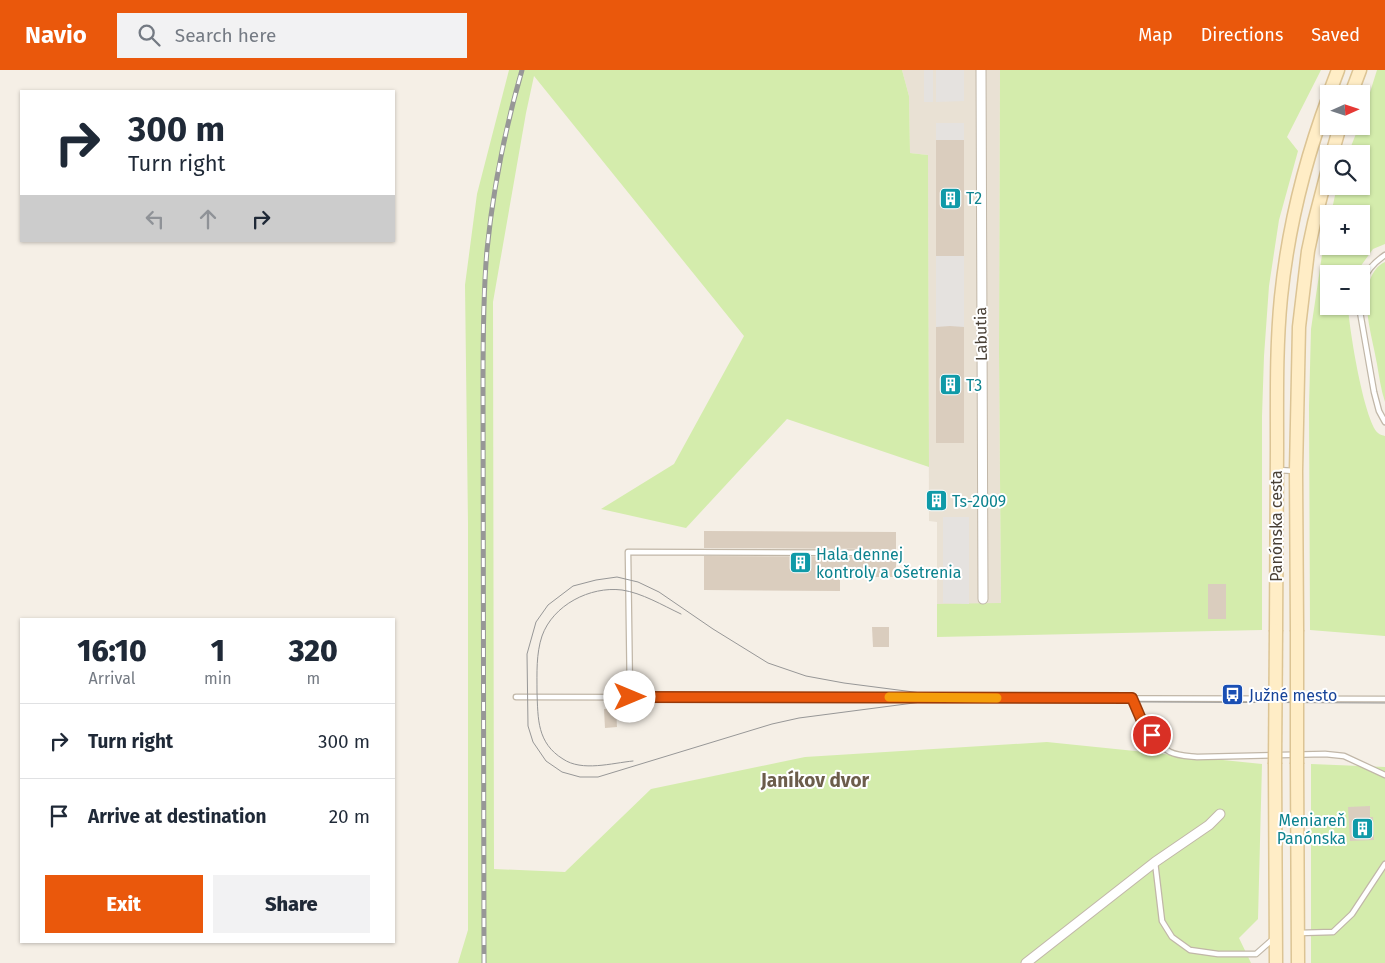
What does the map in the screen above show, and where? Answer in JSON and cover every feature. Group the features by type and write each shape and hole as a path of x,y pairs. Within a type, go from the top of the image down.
{"main road":[{"name":"Panónska cesta","path":"1333,85 1338,70"},
{"path":"1354,85 1360,70"},
{"name":"Panónska cesta","path":"1276,963 1277,355 1284,270 1298,198 1320,120"},
{"name":"Panónska cesta","path":"1298,963 1296,471 1298,353 1308,251 1321,195"}],"street":[{"name":"Labutia","path":"981,70 983,599"},
{"path":"1026,963 1155,862 1209,824 1220,814"}],"lane":[{"path":"1370,268 1385,255"},
{"path":"1361,315 1374,392 1379,411 1385,422"},
{"path":"1277,470 1296,471"},
{"path":"630,697 628,552 892,553"},
{"path":"516,696 1385,699"},
{"path":"1132,698 1144,726 1170,752 1197,757 1325,754 1344,756 1385,775"},
{"path":"1155,862 1162,921 1172,937 1190,950 1218,954 1256,954 1276,937"},
{"path":"1298,933 1333,932 1352,914 1385,864"}],"shaded area":[{"path":"902,70 1000,70 999,352 1001,604 937,604 937,522 929,521 928,155 910,153 909,96"},
{"path":"924,70 933,70 933,102 924,102"},
{"path":"936,70 964,70 964,101 936,102"},
{"path":"936,123 964,123 964,140 936,140"},
{"path":"936,256 964,256 964,327 936,327"},
{"path":"943,517 969,517 969,604 943,603"}],"green space":[{"path":"509,70 902,70 909,96 910,153 928,155 929,467 787,419 686,528 601,509 674,464 744,336 534,76 493,302 494,869 565,872 651,789 805,757 1047,742 1262,764 1258,919 1239,938 1251,963 458,963 468,930 468,524 465,285 477,194"},
{"path":"1000,70 1321,70 1287,137 1298,151 1279,220 1269,286 1262,416 1262,630 937,637 937,604 1001,603 999,352"},
{"path":"1377,70 1385,70 1385,244 1373,249 1370,253 1370,205 1333,205 1335,195 1370,195 1370,145 1352,145 1355,135 1370,135 1370,92"},
{"path":"1322,255 1369,255 1361,265 1321,265"},
{"path":"1385,262 1385,402 1368,315 1370,315 1370,280 1382,263"},
{"path":"1320,268 1320,315 1349,315 1354,352 1368,411 1378,433 1385,436 1385,636 1310,630 1309,406 1311,329"},
{"path":"1311,764 1385,767 1385,963 1311,963"}],"building":[{"name":"T2","path":"936,140 964,140 964,256 936,256"},
{"name":"T3","path":"936,327 964,327 964,443 936,443"},
{"path":"704,531 896,532 896,552 892,549 704,548"},
{"path":"896,554 896,577 840,577 840,591 704,590 704,556 892,557"},
{"path":"1208,584 1226,584 1226,619 1208,619"},
{"path":"872,627 889,627 889,647 873,647"},
{"path":"616,708 617,727 605,728 604,709"},
{"name":"Meniareň Panónska","path":"1370,806 1370,817 1373,817 1374,840 1350,841 1348,807"}],"tram line":[{"path":"929,694 806,676 768,663 713,629 659,592 638,582 617,577 573,586 548,605 536,622 527,654 528,726 533,742 546,761 562,772 580,777 598,777 772,724 799,718 929,701"},
{"path":"633,761 597,766 579,765 563,759 548,746 541,730 538,712 537,664 542,636 547,625 564,607 574,600 598,591 622,590 637,594 681,614"},
{"path":"699,701 884,701"},
{"path":"924,701 1385,703"}],"railway":[{"path":"484,963 483,317 487,250 496,182 510,114 522,70"}],"slow traffic":[{"path":"889,697 997,698"}],"place":[{"name":"T2","path":"950,198"},
{"name":"T3","path":"950,385"},
{"name":"Ts-2009","path":"936,501"},
{"name":"Hala dennej kontroly a ošetrenia","path":"800,563"},
{"name":"Južné mesto","path":"1233,695"},
{"name":"Meniareň Panónska","path":"1362,829"}],"district":[{"name":"Janíkov dvor","path":"815,780"}],"route":[{"path":"630,697 1132,698 1144,726 1152,735"}]}
